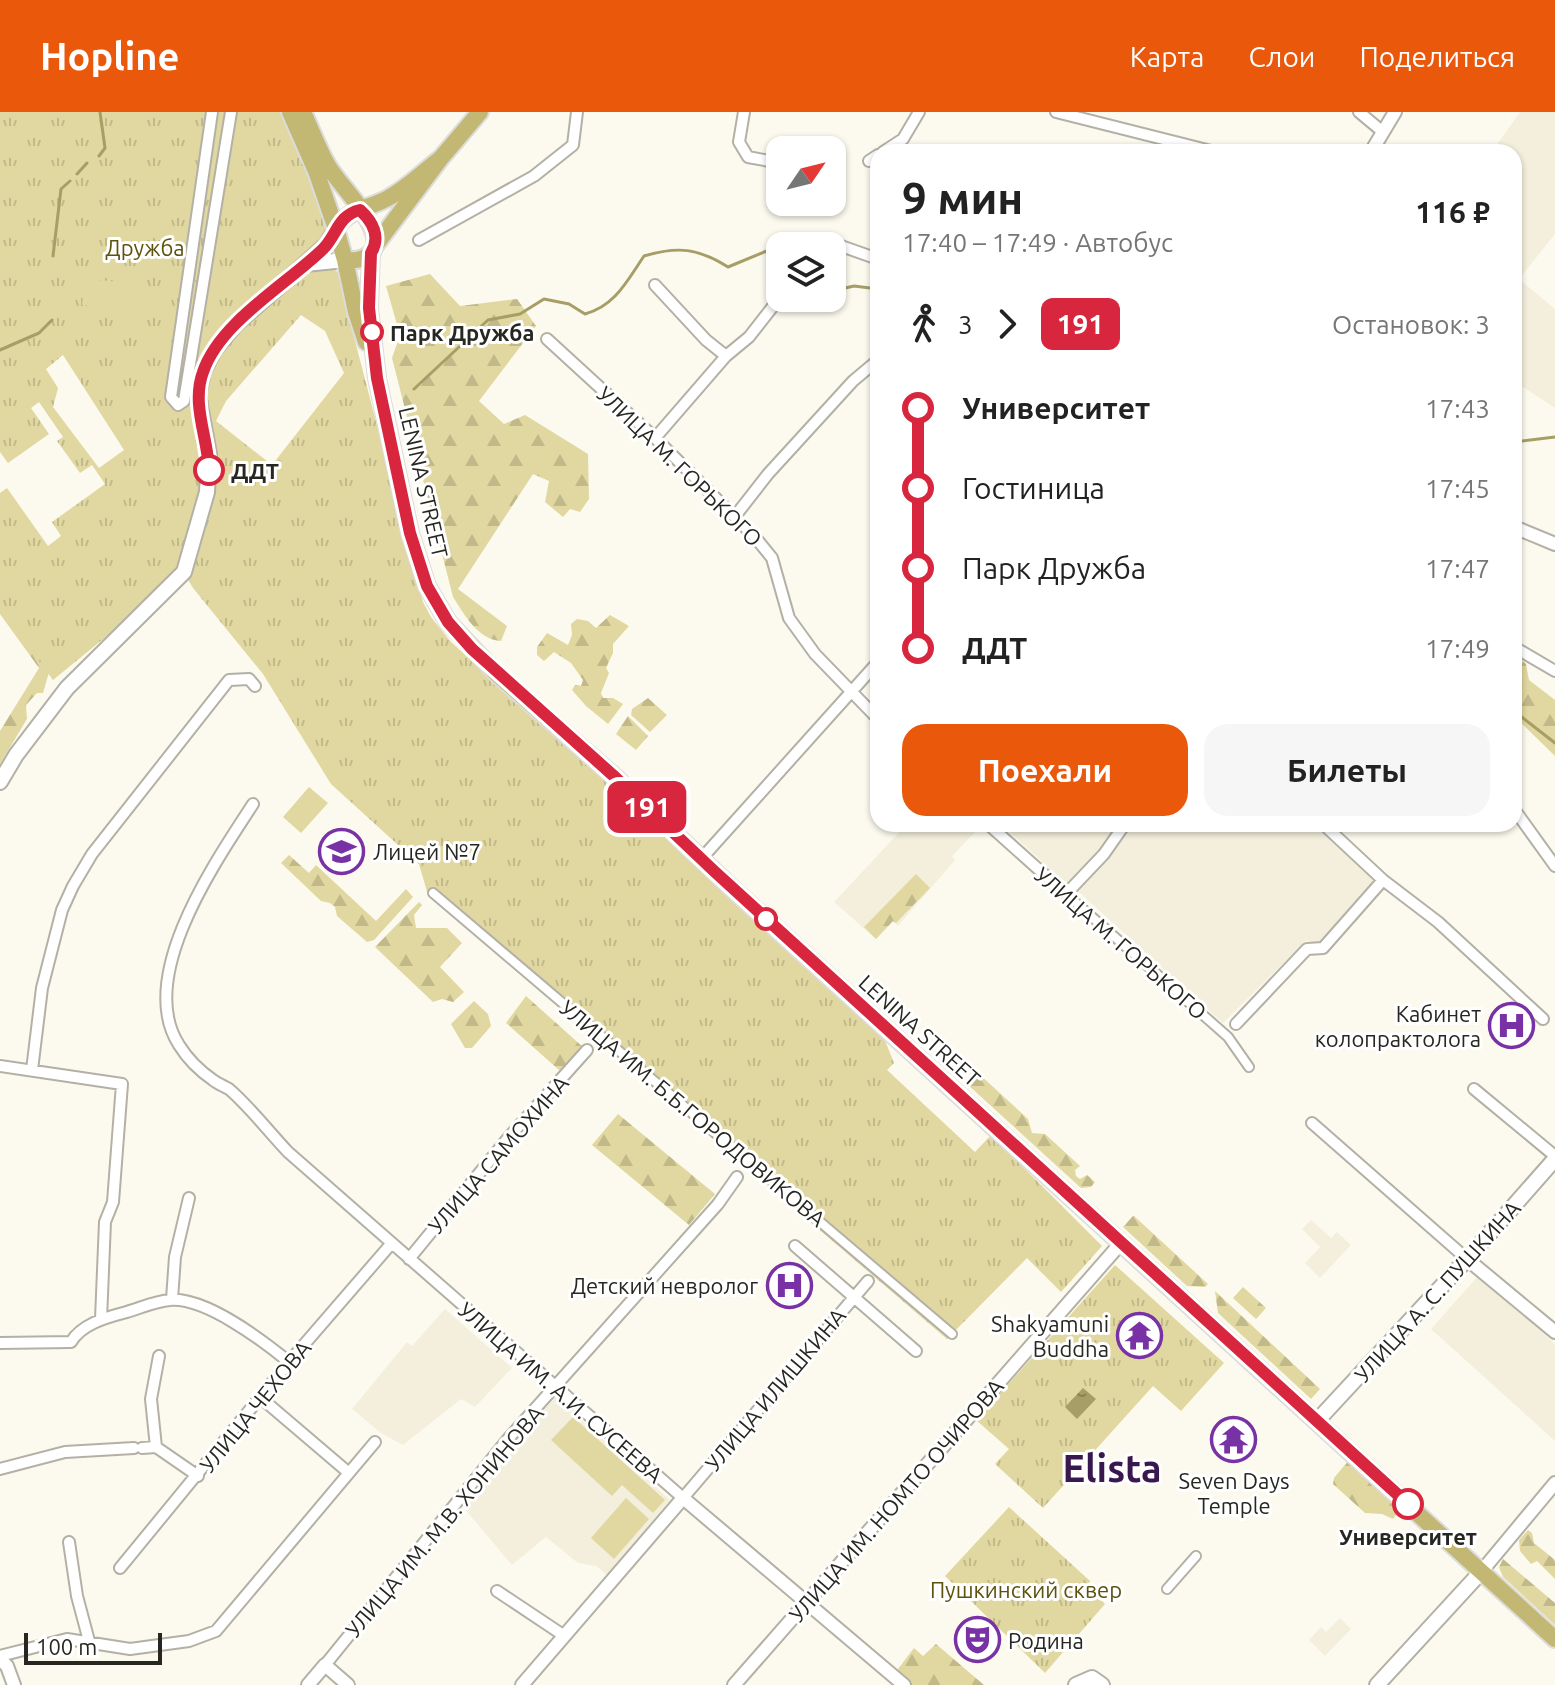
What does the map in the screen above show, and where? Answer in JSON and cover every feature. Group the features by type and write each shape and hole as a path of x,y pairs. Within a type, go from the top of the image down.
{"main road":[{"path":"290,112 316,171 345,260"},
{"path":"303,112 328,166 371,221 376,237 373,250"},
{"path":"305,264 360,260 373,250 441,158 480,112"},
{"path":"0,782 16,755 67,688 184,572 207,492 209,454 198,395 203,372 214,350 236,324 327,244 346,215 391,197 441,158"},
{"name":"LENINA STREET","path":"373,250 369,308 377,378 410,533 427,586 448,622 497,674 616,778 724,881 1555,1639"},
{"name":"LENINA STREET","path":"345,260 356,312 377,378"},
{"name":"УЛИЦА А. С. ПУШКИНА","path":"1317,1421 1467,1259 1555,1158"},
{"path":"1377,1685 1481,1572"},
{"path":"1076,1685 1097,1682"}],"street":[{"path":"212,112 171,397 178,405 184,401 231,112"},
{"path":"419,240 534,176 573,145 577,112"},
{"path":"744,112 739,142 748,157 766,160"},
{"path":"895,144 903,139 919,112"},
{"path":"1056,112 1183,144"},
{"path":"1359,112 1383,132"},
{"path":"1376,144 1395,112"},
{"path":"846,248 870,256"},
{"path":"655,285 706,340 726,356"},
{"path":"655,438 769,312"},
{"name":"УЛИЦА М. ГОРЬКОГО","path":"547,339 736,515 772,558 789,618 815,654 870,711"},
{"path":"736,515 768,474 853,381 870,367"},
{"path":"1522,530 1555,544"},
{"path":"1522,652 1555,671"},
{"path":"702,858 870,671"},
{"path":"32,1070 42,988 62,910 80,873 229,680 249,679 255,686"},
{"name":"УЛИЦА ИМ. А.И. СУСЕЕВА","path":"253,804 220,856 177,943 166,988 166,1009 172,1033 187,1056 228,1089 288,1152 391,1244 904,1685"},
{"path":"1522,820 1555,866"},
{"name":"УЛИЦА М. ГОРЬКОГО","path":"997,832 1228,1037 1249,1067"},
{"path":"1066,894 1104,854 1119,832"},
{"path":"1332,832 1383,880 1438,922 1543,1019"},
{"path":"1236,1024 1307,949 1323,948 1383,880"},
{"name":"УЛИЦА ИМ. Б.Б.ГОРОДОВИКОВА","path":"433,893 952,1334"},
{"name":"УЛИЦА САМОХИНА","path":"409,1259 509,1137 587,1050"},
{"path":"0,1066 122,1084 113,1202 105,1222 101,1319"},
{"path":"1474,1089 1555,1158"},
{"path":"1312,1123 1555,1332"},
{"name":"УЛИЦА ИМ. М.В. ХОНИНОВА","path":"308,1685 508,1439 718,1204 737,1177"},
{"path":"172,1299 175,1257 189,1198"},
{"name":"УЛИЦА ИМ. НОМТО ОЧИРОВА","path":"734,1685 1121,1243"},
{"name":"УЛИЦА ЧЕХОВА","path":"120,1568 289,1362 391,1244"},
{"path":"795,1246 916,1351"},
{"name":"УЛИЦА ИЛИШКИНА","path":"683,1498 868,1281"},
{"path":"0,1343 71,1342 77,1333 101,1319 172,1299 212,1310 260,1339 289,1362"},
{"path":"156,1447 151,1399 159,1356"},
{"path":"261,1398 349,1473"},
{"path":"14,1685 7,1666 0,1658 67,1639 130,1649 189,1641 216,1631 375,1442"},
{"path":"0,1469 65,1452 156,1447 198,1476"},
{"path":"1481,1572 1552,1491"},
{"path":"522,1685 683,1498"},
{"path":"69,1542 77,1596 89,1641"},
{"path":"1167,1589 1196,1556"},
{"path":"497,1591 563,1635"},
{"path":"325,1665 348,1685"}],"shaded area":[{"path":"1520,112 1555,112 1555,234 1522,275 1522,144 1498,144"},
{"path":"1522,282 1555,309 1555,408 1522,386"},
{"path":"900,832 975,832 952,856 955,860 898,926 893,921 876,939 834,902"},
{"path":"1010,832 1321,832 1377,880 1319,945 1307,940 1223,1023 1069,883 1050,874 1045,864"},
{"path":"1311,1220 1331,1238 1337,1232 1351,1245 1320,1278 1305,1263 1320,1247 1302,1229"},
{"path":"1478,1276 1555,1344 1555,1441 1431,1329"},
{"path":"445,1309 512,1368 475,1407 461,1399 403,1445 381,1433 352,1409 407,1342 412,1346"},
{"path":"556,1397 670,1500 607,1575 596,1566 578,1563 546,1537 512,1565 464,1508 512,1453 515,1440"},
{"path":"1340,1618 1351,1629 1325,1656 1309,1640 1321,1627 1326,1632"}],"green space":[{"name":"Дружба","path":"0,112 285,112 331,228 308,267 327,264 344,277 348,314 423,602 431,617 451,642 882,1033 894,1063 887,1070 975,1152 991,1135 1102,1246 1061,1292 1027,1258 947,1339 428,895 419,864 331,784 263,674 184,573 53,680 0,608 0,493 7,488 48,546 61,536 52,522 105,484 92,465 80,473 57,441 63,437 39,402 31,408 49,434 8,463 0,452","holes":["301,315 325,331 344,373 272,465 216,421 226,401","63,355 124,450 99,468 53,407 58,388 46,369"]},
{"path":"430,274 460,306 517,299 536,326 479,401 504,424 525,415 588,454 589,499 580,512 570,509 563,517 545,502 549,481 533,474 458,589 507,626 501,641 493,640 479,631 453,597 392,358 400,335 386,286"},
{"path":"85,279 143,284 140,310 82,305"},
{"path":"0,601 50,669 43,693 37,693 26,705 27,719 0,764 0,731 39,668 0,614"},
{"path":"610,615 629,626 613,644 613,653 606,668 609,673 601,693 603,698 613,698 623,704 608,724 572,690 575,685 581,686 583,680 571,663 554,652 544,661 537,655 537,647 547,633 568,645 572,635 571,624 577,619 588,621 596,628"},
{"path":"1522,661 1526,664 1529,680 1555,700 1555,756 1522,724"},
{"path":"648,698 667,715 650,732 631,715 632,709"},
{"path":"628,716 648,736 636,750 616,734"},
{"path":"309,787 328,803 301,833 283,817"},
{"path":"289,855 309,873 316,865 376,921 406,889 413,897 374,940 367,942 337,916 335,907 321,901 281,863"},
{"path":"916,874 930,888 876,939 864,927"},
{"path":"419,902 422,905 414,915 416,928 447,928 462,943 440,967 464,992 453,1002 442,999 433,1002 375,947"},
{"path":"526,996 584,1048 565,1068 559,1070 506,1023"},
{"path":"474,1001 488,1014 491,1026 472,1048 465,1048 451,1024"},
{"path":"978,1073 1028,1119 1032,1133 1045,1134 1080,1166 1075,1170 1076,1176 1080,1179 1087,1175 1095,1182 1091,1187 1081,1188 967,1084"},
{"path":"618,1114 715,1194 689,1225 592,1145"},
{"path":"1133,1216 1208,1284 1205,1287 1187,1286 1123,1227"},
{"path":"1115,1265 1224,1363 1181,1411 1153,1386 1043,1508 995,1464 1009,1449 976,1420"},
{"path":"1243,1287 1266,1308 1256,1319 1233,1298"},
{"path":"1215,1291 1320,1389 1311,1399 1218,1313"},
{"path":"573,1417 665,1500 653,1513 622,1485 612,1496 551,1440"},
{"path":"1348,1461 1395,1506 1398,1512 1393,1519 1382,1514 1365,1513 1333,1484 1334,1478"},
{"path":"626,1498 649,1519 614,1559 591,1538"},
{"name":"Пушкинский сквер","path":"1009,1507 1090,1581 1087,1585 1105,1604 1045,1673 945,1576"},
{"path":"1528,1530 1534,1543 1555,1560 1555,1579 1537,1561 1531,1564 1520,1551 1519,1540"},
{"path":"1503,1559 1555,1603 1555,1625 1503,1577 1499,1567"},
{"path":"936,1644 984,1685 911,1685 901,1677 898,1669 914,1648 923,1656"}],"water":[{"path":"1083,1388 1096,1399 1077,1419 1065,1407"}],"waterway":[{"path":"99,156 105,148 100,112"},
{"path":"77,174 87,163"},
{"path":"53,256 61,189 70,181"},
{"path":"414,389 488,320 520,314 544,299 569,304 585,314 595,310 612,299 644,256 688,251 707,256 728,267 766,251"},
{"path":"846,288 870,288"},
{"path":"0,350 39,333 52,320"},
{"path":"1522,441 1555,437"},
{"path":"1522,717 1555,743"}],"bus line":[{"name":"191","path":"209,470 198,395 203,372 214,350 236,324 327,244 346,215 360,210 371,221 376,237 371,253 369,308 377,378 410,533 427,586 448,622 497,674 616,778 1408,1504"}],"place":[{"name":"Парк Дружба","path":"372,332"},
{"name":"ДДТ","path":"209,470"},
{"name":"Лицей №7","path":"342,851"},
{"name":"Кабинет колопрактолога","path":"1512,1026"},
{"name":"Детский невролог","path":"789,1285"},
{"name":"Shakyamuni Buddha","path":"1140,1336"},
{"name":"Seven Days Temple","path":"1234,1439"},
{"name":"Университет","path":"1408,1504"},
{"name":"Родина","path":"977,1640"}],"district":[{"name":"Elista","path":"1112,1468"}]}
